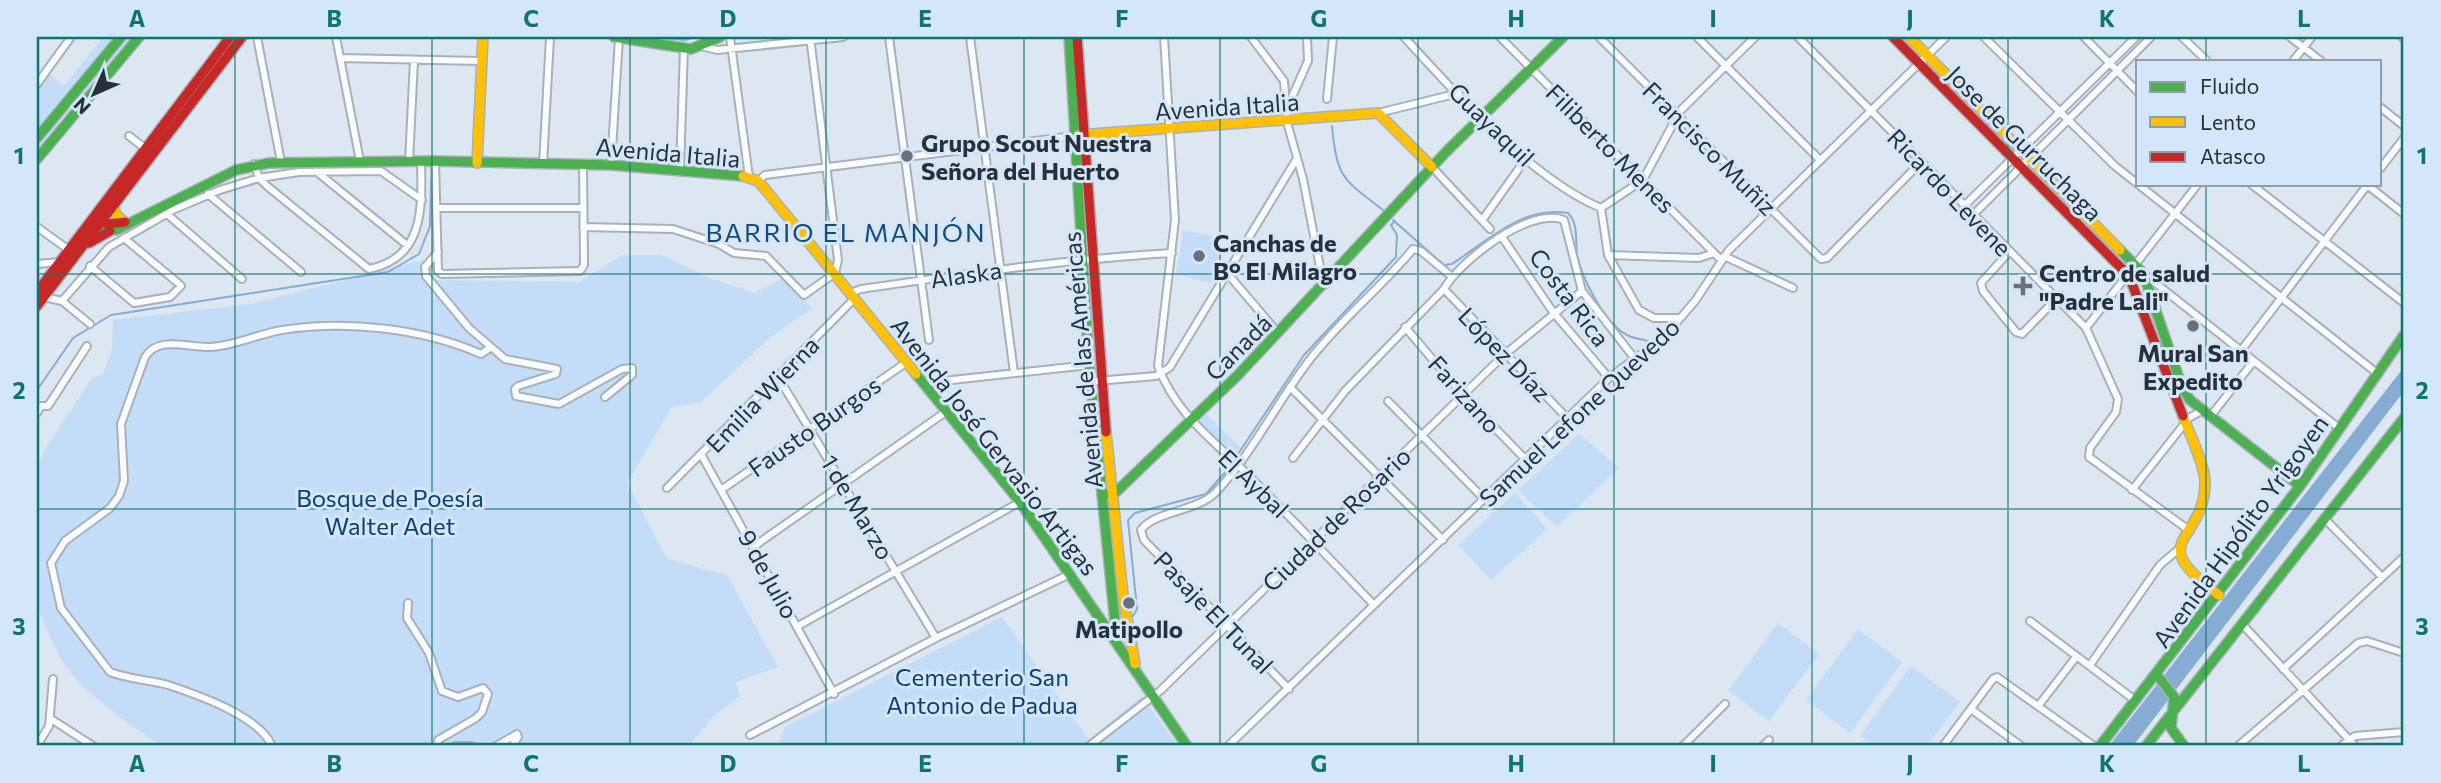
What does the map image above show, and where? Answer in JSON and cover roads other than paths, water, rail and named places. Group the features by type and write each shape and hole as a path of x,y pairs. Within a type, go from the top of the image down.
{"main road":[{"path":"37,138 121,37"},
{"path":"37,159 88,102 138,37"},
{"path":"40,295 76,251 146,149 230,37"},
{"path":"96,223 114,205 242,37"},
{"path":"477,163 483,37"},
{"path":"617,37 684,48 701,46 720,37"},
{"name":"Avenida de las Américas","path":"1069,37 1118,643"},
{"name":"Avenida de las Américas","path":"1077,37 1079,135"},
{"name":"Canadá","path":"1107,495 1191,422 1326,284 1481,116 1563,37"},
{"name":"Jose de Gurruchaga","path":"1893,37 2129,276"},
{"name":"Jose de Gurruchaga","path":"1909,37 2140,270"},
{"path":"1378,113 1432,167"},
{"name":"Avenida Italia","path":"1079,135 1287,122 1378,113"},
{"name":"Avenida Italia","path":"76,251 127,222 254,164 435,161 583,164 680,169 753,179"},
{"name":"Avenida José Gervasio Artigas","path":"753,179 835,273 1020,502 1187,746"},
{"path":"114,205 115,213 127,222"},
{"name":"Avenida Italia","path":"96,223 127,222"},
{"path":"96,223 110,231"},
{"path":"37,306 40,295 60,262 76,251"},
{"name":"Avenida de las Américas","path":"1087,259 1089,365 1095,382"},
{"path":"2140,270 2185,393 2206,414 2300,486"},
{"path":"2129,276 2205,481 2201,504 2180,548 2186,569 2219,595"},
{"name":"Avenida Hipólito Yrigoyen","path":"2101,746 2136,701 2159,678 2300,486 2404,335"},
{"path":"2146,746 2404,418"},
{"name":"Avenida de las Américas","path":"1107,495 1129,641 1141,679"},
{"path":"2159,678 2174,697 2171,728 2183,746"},
{"path":"2174,697 2187,694"}],"street":[{"path":"37,84 71,37"},
{"path":"257,37 281,162"},
{"path":"336,37 359,161"},
{"path":"543,164 550,37"},
{"path":"611,165 617,37"},
{"path":"730,37 753,179"},
{"path":"701,46 712,50 731,49 844,37"},
{"path":"889,37 929,340"},
{"path":"970,37 1014,373"},
{"path":"1161,374 1157,360 1172,253 1175,209 1164,37"},
{"path":"1251,37 1282,75 1287,122 1303,179 1321,272 1326,284"},
{"path":"1287,108 1308,61 1307,37"},
{"path":"1328,99 1333,37"},
{"name":"Guayaquil","path":"1404,37 1525,160 1601,208"},
{"name":"Filiberto Menes","path":"1500,37 1714,253 1723,258"},
{"name":"Francisco Muñiz","path":"1599,37 1821,258 1827,258 1921,162"},
{"path":"1697,37 1820,160"},
{"path":"1680,318 1654,318 1643,313 1608,254 1601,208 1643,180 1678,115 1755,37"},
{"name":"Ricardo Levene","path":"1798,37 2086,328 2118,399 2116,412 2090,448 2089,457 2132,490"},
{"name":"Samuel Lefone Quevedo","path":"1228,746 1609,378 1657,343 1680,318 1723,258 1945,37"},
{"path":"1984,37 2115,166 2136,183"},
{"path":"2084,37 2136,90"},
{"path":"1964,206 2136,37"},
{"path":"1973,215 2151,37"},
{"path":"2182,37 2206,60"},
{"path":"2290,37 2320,60"},
{"path":"2294,60 2312,37"},
{"path":"583,227 673,229 719,244 734,253 766,256 804,295 835,273 838,260 810,39"},
{"path":"680,169 684,48"},
{"path":"340,58 481,61"},
{"path":"409,162 414,60"},
{"path":"38,68 44,74"},
{"path":"1378,113 1459,93"},
{"path":"2382,109 2404,126"},
{"name":"Avenida Italia","path":"753,179 827,166 1079,135"},
{"path":"129,136 146,149"},
{"path":"2382,166 2404,138"},
{"path":"1095,382 1161,374 1170,367 1296,160"},
{"path":"1483,219 1525,160"},
{"path":"254,164 259,178 369,269 390,264 407,244 420,222 421,161"},
{"path":"435,161 440,274 580,271 584,265 583,164"},
{"path":"1432,167 1490,229"},
{"path":"62,301 103,251 208,194 259,178 317,172 381,171 422,200"},
{"path":"317,172 407,244"},
{"path":"2139,186 2378,374"},
{"path":"2086,328 2129,276 2140,270 2197,186"},
{"path":"2254,186 2404,303"},
{"path":"2240,352 2365,186"},
{"path":"2369,186 2404,214"},
{"path":"208,194 301,272"},
{"path":"438,208 583,208"},
{"path":"167,214 242,279"},
{"path":"1293,458 1345,391 1444,289 1451,276 1502,237 1532,222 1552,218 1564,220 1582,291 1635,359"},
{"path":"37,227 76,251"},
{"name":"Costa Rica","path":"1502,237 1553,312 1609,378"},
{"path":"90,266 134,303 170,297 181,286 124,238"},
{"path":"1239,466 1290,387 1319,349 1413,249 1421,250 1451,276"},
{"path":"2010,252 1980,283 1983,291 2016,332 2022,334 2056,299"},
{"path":"438,253 425,267 426,276 463,323 490,348 510,361 557,369 556,374 515,389 520,398 553,404 564,402 621,369 632,368 632,374 605,397"},
{"name":"Alaska","path":"853,295 861,289 1000,269 1172,253"},
{"path":"1608,254 1699,258 1714,253"},
{"path":"1723,258 1793,288"},
{"path":"37,264 60,262"},
{"path":"2140,270 2340,429"},
{"path":"1227,273 1278,333"},
{"name":"López Díaz","path":"1444,289 1504,355 1567,418"},
{"name":"Ciudad de Rosario","path":"1089,746 1153,697 1504,355 1553,312 1582,291"},
{"path":"40,295 62,301 90,324"},
{"name":"Emilia Wierna","path":"667,488 702,456 853,295"},
{"path":"272,746 265,733 248,719 165,685 110,672 58,600 50,570 53,558 65,541 110,508 122,491 121,424 145,357 151,349 164,344 210,347 284,330 360,326 449,342 481,354 490,348"},
{"name":"Farizano","path":"1405,327 1463,395 1526,460"},
{"path":"37,413 41,406 48,406 87,346"},
{"name":"Fausto Burgos","path":"722,490 907,362"},
{"path":"2190,531 2132,490 2185,423 2206,414 2253,362"},
{"path":"925,383 1089,365"},
{"name":"El Aybal","path":"1161,374 1191,422 1239,466 1374,606"},
{"name":"1 de Marzo","path":"778,377 936,638"},
{"path":"1290,387 1443,540"},
{"path":"1388,401 1485,500"},
{"path":"753,547 947,411"},
{"name":"9 de Julio","path":"702,456 834,694"},
{"name":"Pasaje El Tunal","path":"1239,466 1208,500 1151,522 1143,527 1140,534 1289,689"},
{"path":"798,626 1020,502"},
{"path":"2324,518 2382,578"},
{"path":"2090,665 2160,565 2180,548"},
{"path":"2283,669 2404,557"},
{"path":"750,735 834,694 936,638 1070,574"},
{"path":"408,603 407,618 429,653 442,691 458,697 483,688 488,694 482,712 438,740 437,746"},
{"path":"2031,621 2136,701"},
{"path":"2242,624 2355,746"},
{"path":"2238,746 2358,643 2367,641 2404,653"},
{"path":"2039,705 2076,657"},
{"path":"1943,746 1993,679 2003,678 2094,746"},
{"path":"37,746 51,719 54,679"},
{"path":"1683,746 1725,704"},
{"path":"1971,709 2021,746"},
{"path":"51,719 93,746"},
{"path":"2341,746 2359,735 2404,732"},
{"path":"496,746 517,734 512,746"},
{"path":"1763,746 1769,740"},
{"path":"455,746 472,746"}],"waterway":[{"path":"656,37 685,40 696,37"},
{"path":"1332,126 1336,157 1344,176 1383,210"},
{"path":"37,390 73,338 111,315 388,272 419,254 430,226 431,178"},
{"path":"1393,220 1444,265 1452,264 1492,236 1521,220 1536,214 1568,213 1575,227 1580,265 1596,301 1620,331 1650,342"},
{"path":"1238,454 1304,355 1396,257 1397,235 1391,225 1395,221"},
{"path":"1133,616 1137,609 1128,520 1135,513 1206,494 1227,470"}],"place":[{"name":"Grupo Scout Nuestra Señora del Huerto","path":"907,156"},
{"name":"Canchas de B° El Milagro","path":"1199,256"},
{"name":"Centro de salud \"Padre Lali\"","path":"2023,286"},
{"name":"Mural San Expedito","path":"2193,326"},
{"name":"Matipollo","path":"1129,603"}],"district":[{"name":"BARRIO EL MANJÓN","path":"846,231"}],"park label":[{"name":"Bosque de Poesía Walter Adet","path":"390,511"},
{"name":"Cementerio San Antonio de Padua","path":"982,690"}]}
